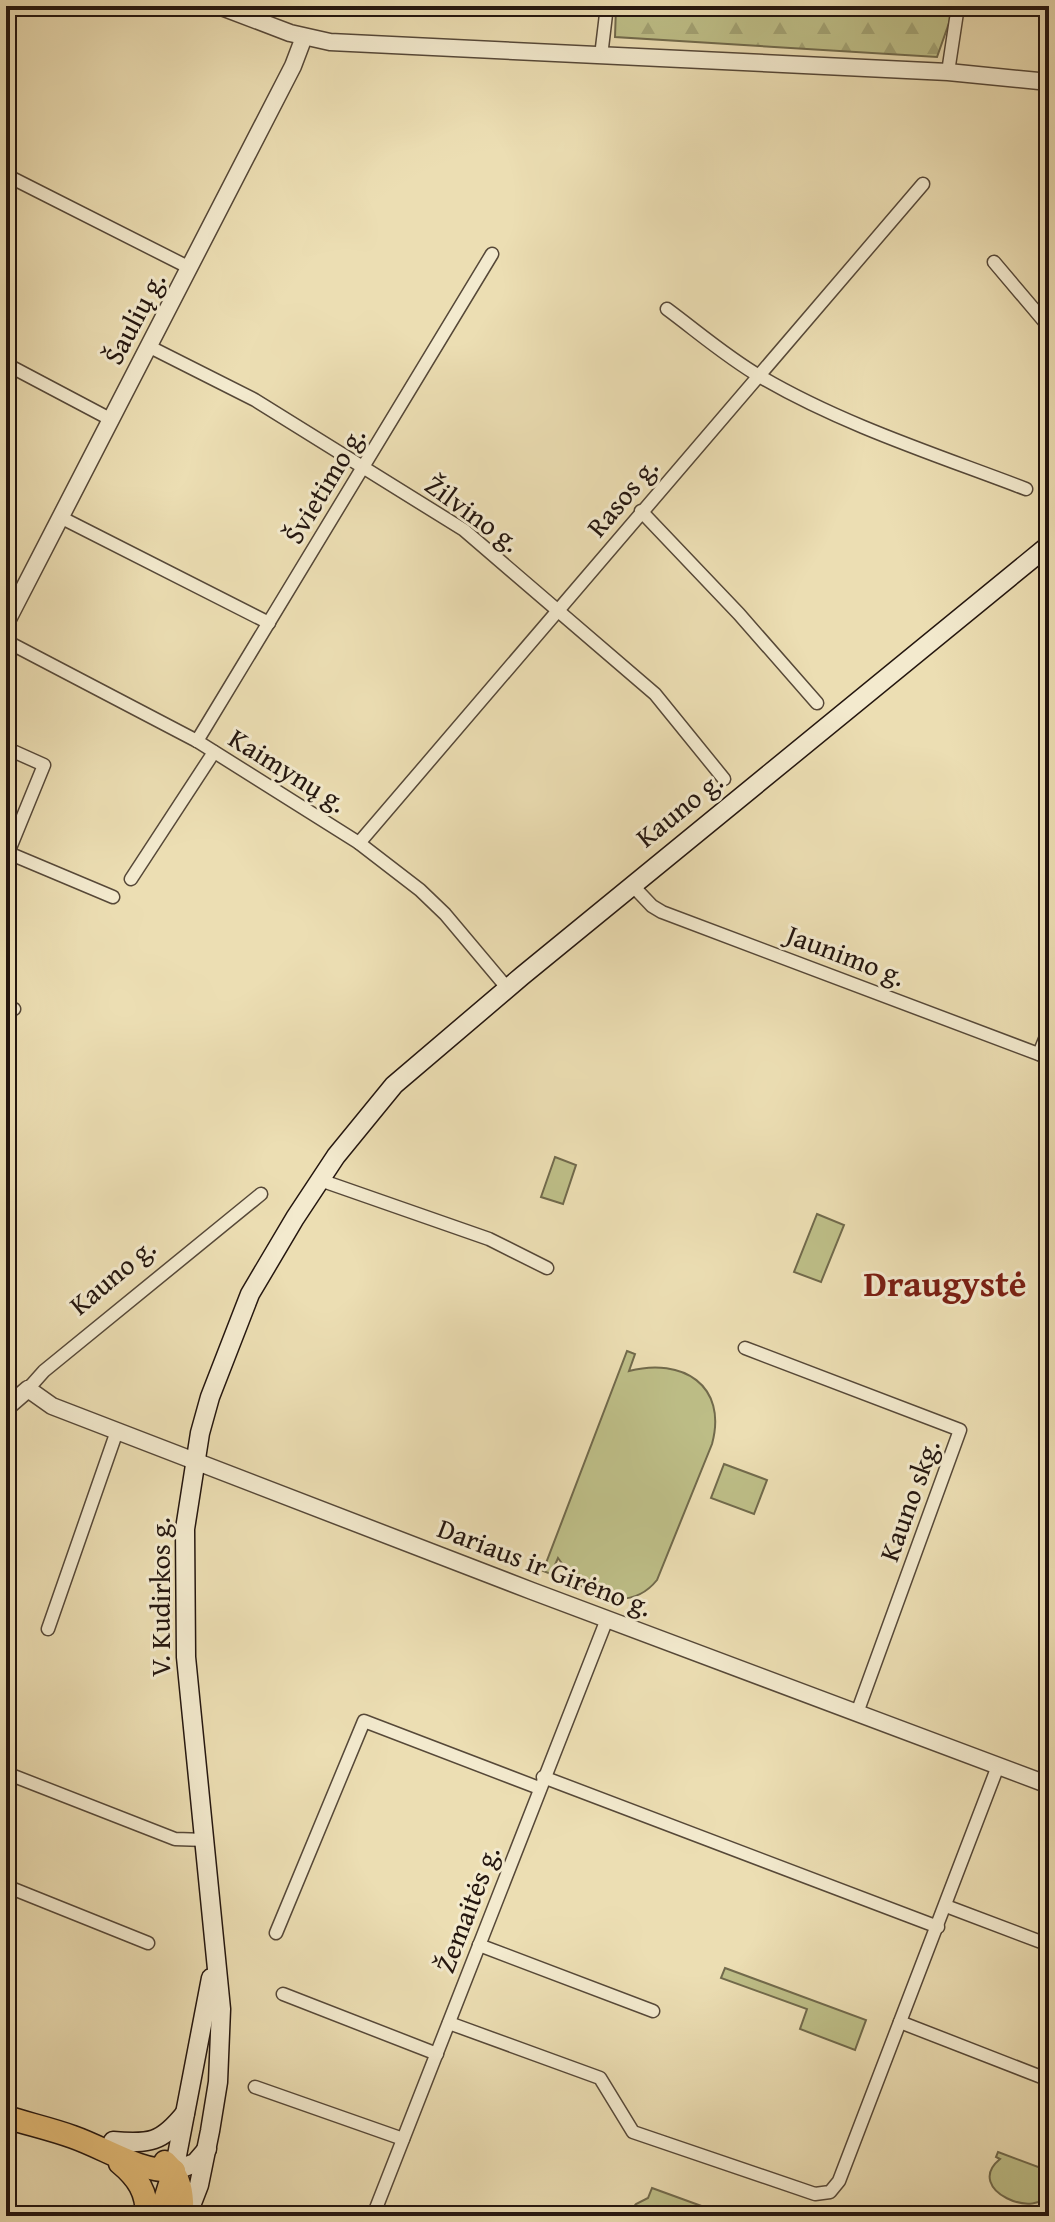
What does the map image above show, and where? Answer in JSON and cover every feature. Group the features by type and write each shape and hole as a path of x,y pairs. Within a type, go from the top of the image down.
{"highway":[{"path":"6,2117 111,2148 148,2169 174,2171"},
{"path":"111,2148 139,2181 147,2216"},
{"path":"160,2216 174,2171"},
{"path":"174,2171 181,2188 185,2216"}],"main road":[{"name":"Kauno g.","path":"356,1129 394,1085 1049,545"},
{"name":"V. Kudirkos g.","path":"185,2216 199,2185 207,2149 218,2082 221,2009 184,1625 185,1529 195,1460 210,1397 250,1294 320,1180 356,1129"},
{"name":"V. Kudirkos g.","path":"174,2171 215,1960"},
{"path":"111,2148 143,2144 163,2137 186,2111"},
{"path":"174,2171 195,2163 207,2149"}],"street":[{"path":"219,6 304,37 352,43 948,72 1049,82"},
{"path":"601,56 607,6"},
{"path":"948,72 958,6"},
{"name":"Šaulių g.","path":"6,623 293,66 304,37"},
{"path":"6,175 190,268"},
{"name":"Rasos g.","path":"359,843 923,184"},
{"name":"Švietimo g.","path":"197,741 492,254"},
{"path":"994,262 1049,327"},
{"path":"667,309 759,376 859,424 1026,489"},
{"name":"Žilvino g.","path":"148,346 255,400 464,530 655,694 724,779"},
{"path":"6,364 110,419"},
{"path":"641,511 739,614 817,703"},
{"path":"60,517 269,623"},
{"name":"Kaimynų g.","path":"6,641 197,741 359,843 420,890 445,914 508,989"},
{"path":"6,748 44,765 7,852 113,897"},
{"path":"131,879 214,752"},
{"name":"Jaunimo g.","path":"633,886 662,912 1044,1056"},
{"path":"1044,1056 1049,1029"},
{"path":"320,1180 489,1239 547,1268"},
{"name":"Kauno g.","path":"6,1408 44,1371 261,1194"},
{"name":"Kauno skg.","path":"745,1348 960,1430 857,1713"},
{"name":"Dariaus ir Girėno g.","path":"28,1389 45,1403 117,1431 1049,1785"},
{"path":"48,1629 117,1431"},
{"name":"Žemaitės g.","path":"373,2216 607,1619"},
{"path":"276,1933 364,1721 938,1927"},
{"path":"449,2023 600,2078 633,2132 815,2194 830,2192 839,2181 998,1766"},
{"path":"6,1773 175,1839 206,1840"},
{"path":"6,1886 148,1943"},
{"path":"946,1906 1049,1945"},
{"path":"479,1945 653,2011"},
{"path":"283,1994 437,2054"},
{"path":"900,2022 1049,2080"},
{"path":"255,2087 403,2139"}],"green space":[{"path":"616,6 955,6 937,57 615,37"},
{"path":"555,1157 576,1165 563,1204 541,1197"},
{"path":"817,1214 844,1225 821,1282 794,1272"},
{"path":"627,1351 635,1354 629,1371 667,1368 683,1372 696,1380 707,1391 715,1423 712,1444 657,1580 640,1594 619,1599 587,1590 558,1558 551,1574 543,1571"},
{"path":"724,1464 767,1480 754,1514 711,1498"},
{"path":"725,1968 866,2020 855,2050 800,2029 807,2009 721,1978"},
{"path":"998,2152 1049,2171 1049,2191 1043,2200 1020,2203 996,2191 990,2181 991,2171 1000,2159 996,2157"},
{"path":"652,2188 729,2216 668,2216 671,2207 665,2207 626,2216 636,2204 648,2198"}],"district":[{"name":"Draugystė","path":"945,1283"}]}
